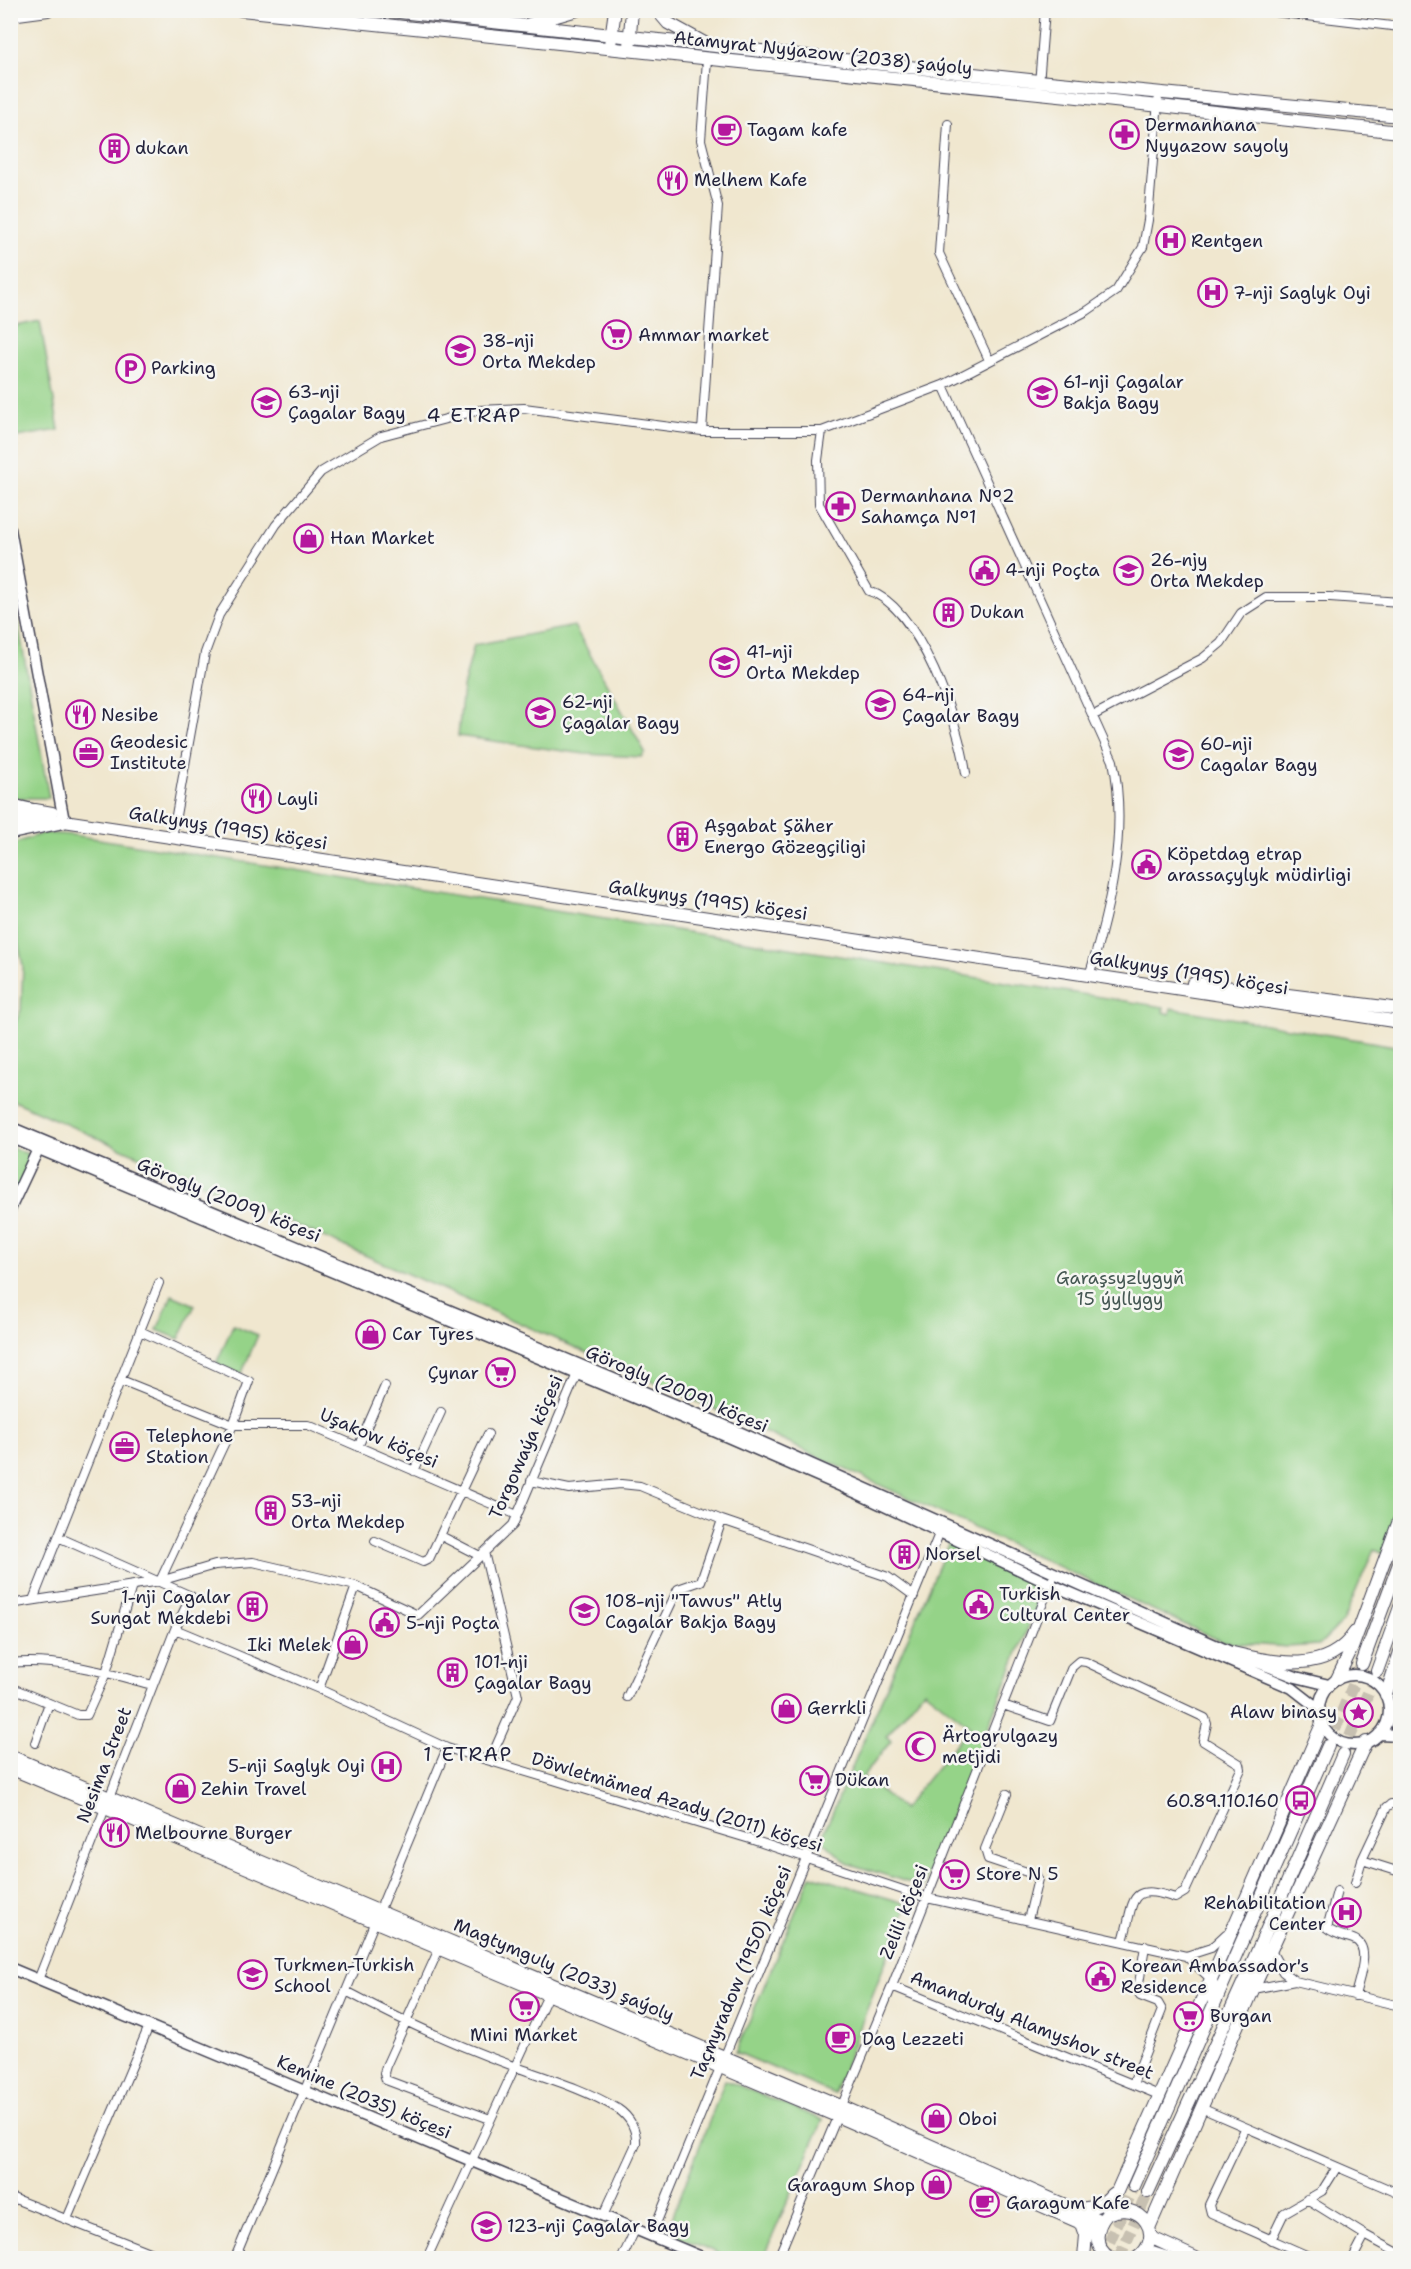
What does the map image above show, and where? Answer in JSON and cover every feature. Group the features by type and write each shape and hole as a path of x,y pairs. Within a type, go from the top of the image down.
{"main road":[{"path":"10,15 48,10"},
{"name":"Atamyrat Nyýazow (2038) şaýoly","path":"241,10 708,60 1039,87 1159,91 1401,116"},
{"name":"Atamyrat Nyýazow (2038) şaýoly","path":"381,10 708,45 1039,87 1158,105 1401,132"},
{"path":"526,25 577,10"},
{"path":"609,50 615,10"},
{"path":"629,51 632,10"},
{"path":"657,10 668,22 708,45"},
{"name":"Galkynyş (1995) köçesi","path":"10,814 35,810 66,819 1090,973 1401,1009"},
{"name":"Galkynyş (1995) köçesi","path":"10,824 39,819 66,819 173,832 1401,1023"},
{"path":"1333,1682 1364,1618 1401,1518"},
{"path":"1362,1664 1401,1561"},
{"path":"1377,1671 1401,1607"},
{"path":"1233,1653 1288,1664 1326,1657 1351,1638 1364,1618"},
{"path":"1386,1695 1401,1652"},
{"path":"1084,2259 1101,2226 1244,1906 1322,1724"},
{"path":"1196,2259 1171,2254 1140,2256 1156,2210 1253,1989 1366,1742"},
{"path":"1134,2186 1328,1746"},
{"path":"1148,2192 1343,1754"},
{"name":"Magtymguly (2033) şaýoly","path":"10,1756 107,1803 1075,2210 1101,2226"},
{"name":"Magtymguly (2033) şaýoly","path":"10,1768 107,1803"},
{"path":"1244,1906 1265,1893"},
{"path":"1271,1951 1277,1906"},
{"name":"Magtymguly (2033) şaýoly","path":"379,1918 439,1949 548,1995 721,2062"},
{"path":"1211,1979 1214,2007"},
{"path":"1229,2012 1253,1989"},
{"name":"Magtymguly (2033) şaýoly","path":"841,2112 1081,2221 1101,2226"},
{"path":"1075,2210 1094,2208 1104,2204 1117,2189"},
{"path":"1110,2259 1100,2248 1101,2226 1123,2209 1139,2214 1150,2232 1171,2254"},
{"path":"1156,2210 1158,2235 1171,2254"},
{"path":"1081,2221 1086,2235 1084,2259"}],"street":[{"path":"1039,87 1045,10"},
{"path":"1258,10 1401,27"},
{"path":"702,432 718,206 701,140 708,60"},
{"path":"173,832 205,653 219,615 276,525 321,472 381,436 480,410 524,408 702,432 822,431 943,385 1102,302 1116,291 1143,247 1148,220 1159,91"},
{"path":"948,124 939,253 989,360"},
{"path":"943,385 1113,761 1120,805 1114,864 1090,973"},
{"path":"822,431 818,460 819,504 869,591 881,594 916,633 941,687 956,728 966,773"},
{"path":"10,529 66,819 10,834"},
{"path":"1094,715 1203,658 1221,643 1240,613 1266,597 1330,597 1401,602"},
{"path":"10,804 35,810"},
{"name":"Görogly (2009) köçesi","path":"10,1126 41,1144 578,1370 859,1494 941,1527 1292,1688 1319,1709"},
{"name":"Görogly (2009) köçesi","path":"10,1137 41,1144"},
{"path":"10,1209 41,1144"},
{"path":"33,1600 159,1283"},
{"path":"140,1331 249,1381 233,1425 160,1581"},
{"name":"Torgowaýa köçesi","path":"356,1586 418,1615 513,1525 578,1370"},
{"name":"Uşakow köçesi","path":"121,1380 233,1425 308,1425 517,1515"},
{"path":"358,1447 385,1386"},
{"path":"414,1471 441,1412"},
{"path":"375,1541 423,1562 429,1559 488,1434"},
{"path":"531,1481 568,1489 621,1484 640,1486 722,1520 888,1577 914,1596"},
{"path":"627,1697 678,1589 700,1581 722,1520"},
{"name":"Taçmyradow (1950) köçesi","path":"651,2236 941,1527"},
{"path":"441,1536 482,1554 518,1696 490,1760"},
{"path":"58,1537 160,1581"},
{"path":"10,1604 160,1581 215,1565 253,1562 356,1586 319,1689"},
{"name":"Görogly (2009) köçesi","path":"1053,1579 1296,1677 1333,1682"},
{"name":"Zelili köçesi","path":"778,2259 892,1986 1053,1579"},
{"name":"Nesima Street","path":"38,1980 175,1629 191,1596 160,1581"},
{"path":"10,1687 83,1716 87,1715 106,1673 132,1586"},
{"name":"Döwletmämed Azady (2011) köçesi","path":"175,1629 319,1689 447,1748 927,1898 1186,1956 1211,1979"},
{"path":"1003,1705 1050,1721 1072,1666 1079,1661 1086,1662 1205,1718 1207,1724 1203,1741 1240,1764 1241,1769 1185,1892 1175,1898 1151,1890 1143,1891 1136,1897 1123,1941"},
{"path":"10,1663 47,1662 153,1685"},
{"path":"1352,1675 1368,1677 1380,1687 1386,1695 1389,1711 1387,1721 1379,1734 1366,1742 1355,1744 1340,1742 1328,1733 1322,1724 1319,1709 1323,1694 1333,1682 1352,1675"},
{"path":"35,1743 49,1703"},
{"path":"1389,1711 1401,1721"},
{"path":"1379,1734 1401,1735"},
{"path":"235,2259 379,1918 447,1748"},
{"path":"1007,1794 985,1849 985,1855 988,1859 1036,1875 1038,1880 1028,1920"},
{"path":"1355,1883 1362,1860 1387,1807 1391,1804 1401,1804"},
{"path":"1362,1860 1400,1870"},
{"path":"1337,1891 1327,1928 1331,1932 1358,1941 1363,1946 1364,1953 1355,1996"},
{"path":"1186,1956 1211,1948 1223,1940 1244,1906"},
{"path":"1133,2084 1162,2010 1158,2003 1140,1996 1138,1990 1145,1946"},
{"path":"439,1949 386,2066 384,2073 386,2080 490,2119"},
{"path":"1271,1951 1282,1972 1295,1981 1401,2006"},
{"name":"Kemine (2035) köçesi","path":"10,1968 704,2259"},
{"path":"1253,1989 1295,1981"},
{"name":"Amandurdy Alamyshov street","path":"892,1986 1159,2095"},
{"path":"348,1992 407,2023 576,2089 618,2109 629,2118 636,2136 636,2144 603,2216"},
{"path":"426,2259 548,1995"},
{"path":"67,2219 149,2026"},
{"path":"1201,2108 1245,2129 1401,2194"},
{"path":"1245,2129 1209,2205 1211,2213 1217,2218 1313,2259"},
{"path":"1271,2240 1284,2213 1322,2191 1337,2167"},
{"path":"10,2197 164,2259"},
{"path":"1307,2199 1400,2256"},
{"path":"622,2259 635,2230"},
{"path":"1353,2259 1365,2235"}],"green space":[{"path":"40,321 59,430 11,438 11,327"},
{"path":"11,582 49,798 11,798"},
{"name":"62-nji Çagalar Bagy","path":"574,626 645,752 641,757 585,754 458,736 463,688 474,645"},
{"name":"Garaşsyzlygyň 15 ýyllygy","path":"43,833 73,835 1164,1007 1163,1012 1170,1014 1171,1008 1400,1047 1400,1499 1382,1554 1374,1549 1343,1621 1319,1645 1287,1647 1223,1642 672,1390 11,1100 11,1032 21,1010 23,966 11,908 10,845"},
{"path":"11,1147 35,1157 11,1213"},
{"path":"172,1295 195,1305 179,1339 157,1330"},
{"path":"233,1325 258,1335 241,1375 216,1364"},
{"path":"949,1542 1044,1588 923,1887 847,1863 821,1839","holes":["924,1690 970,1726 903,1809 863,1777 891,1741 886,1736"]},
{"path":"811,1875 908,1904 834,2094 736,2052"},
{"path":"725,2080 823,2120 763,2258 728,2258 667,2231"}],"tunnel":[{"path":"1328,1746 1362,1664"},
{"path":"1343,1754 1377,1671"},
{"path":"1102,2258 1134,2186"},
{"path":"1119,2258 1148,2192"}],"place":[{"name":"Tagam kafe","path":"726,130"},
{"name":"Dermanhana Nyyazow sayoly","path":"1124,135"},
{"name":"dukan","path":"114,148"},
{"name":"Melhem Kafe","path":"673,180"},
{"name":"Rentgen","path":"1170,241"},
{"name":"7-nji Saglyk Oyi","path":"1212,293"},
{"name":"Ammar market","path":"617,335"},
{"name":"38-nji Orta Mekdep","path":"461,351"},
{"name":"Parking","path":"130,368"},
{"name":"61-nji Çagalar Bakja Bagy","path":"1042,392"},
{"name":"63-nji Çagalar Bagy","path":"267,402"},
{"name":"Dermanhana Nº2 Sahamça Nº1","path":"840,506"},
{"name":"Han Market","path":"309,538"},
{"name":"4-nji Poçta","path":"984,570"},
{"name":"26-njy Orta Mekdep","path":"1129,570"},
{"name":"Dukan","path":"949,612"},
{"name":"41-nji Orta Mekdep","path":"725,662"},
{"name":"64-nji Çagalar Bagy","path":"881,705"},
{"name":"62-nji Çagalar Bagy","path":"541,712"},
{"name":"Nesibe","path":"80,715"},
{"name":"Geodesic Institute","path":"89,752"},
{"name":"60-nji Cagalar Bagy","path":"1179,754"},
{"name":"Layli","path":"256,799"},
{"name":"Aşgabat Şäher Energo Gözegçiligi","path":"683,836"},
{"name":"Köpetdag etrap arassaçylyk müdirligi","path":"1146,864"},
{"name":"Car Tyres","path":"371,1334"},
{"name":"Çynar","path":"500,1373"},
{"name":"Telephone Station","path":"125,1446"},
{"name":"53-nji Orta Mekdep","path":"270,1511"},
{"name":"Norsel","path":"904,1554"},
{"name":"Turkish Cultural Center","path":"978,1604"},
{"name":"1-nji Cagalar Sungat Mekdebi","path":"252,1607"},
{"name":"108-nji \"Tawus\" Atly Cagalar Bakja Bagy","path":"584,1611"},
{"name":"5-nji Poçta","path":"385,1623"},
{"name":"Iki Melek","path":"352,1645"},
{"name":"101-nji Çagalar Bagy","path":"453,1672"},
{"name":"Gerrkli","path":"786,1708"},
{"name":"Alaw binasy","path":"1358,1712"},
{"name":"Ärtogrulgazy metjidi","path":"921,1746"},
{"name":"5-nji Saglyk Oyi","path":"386,1766"},
{"name":"Dükan","path":"814,1780"},
{"name":"Zehin Travel","path":"180,1789"},
{"name":"60.89.110.160","path":"1300,1801"},
{"name":"Melbourne Burger","path":"114,1833"},
{"name":"Store N 5","path":"955,1874"},
{"name":"Rehabilitation Center","path":"1347,1913"},
{"name":"Turkmen-Turkish School","path":"253,1975"},
{"name":"Korean Ambassador's Residence","path":"1100,1976"},
{"name":"Mini Market","path":"524,2006"},
{"name":"Burgan","path":"1189,2016"},
{"name":"Dag Lezzeti","path":"841,2039"},
{"name":"Oboi","path":"937,2119"},
{"name":"Garagum Shop","path":"936,2185"},
{"name":"Garagum Kafe","path":"985,2203"},
{"name":"123-nji Çagalar Bagy","path":"486,2226"}],"district":[{"name":"4 ETRAP","path":"474,415"},
{"name":"1 ETRAP","path":"468,1754"}]}
